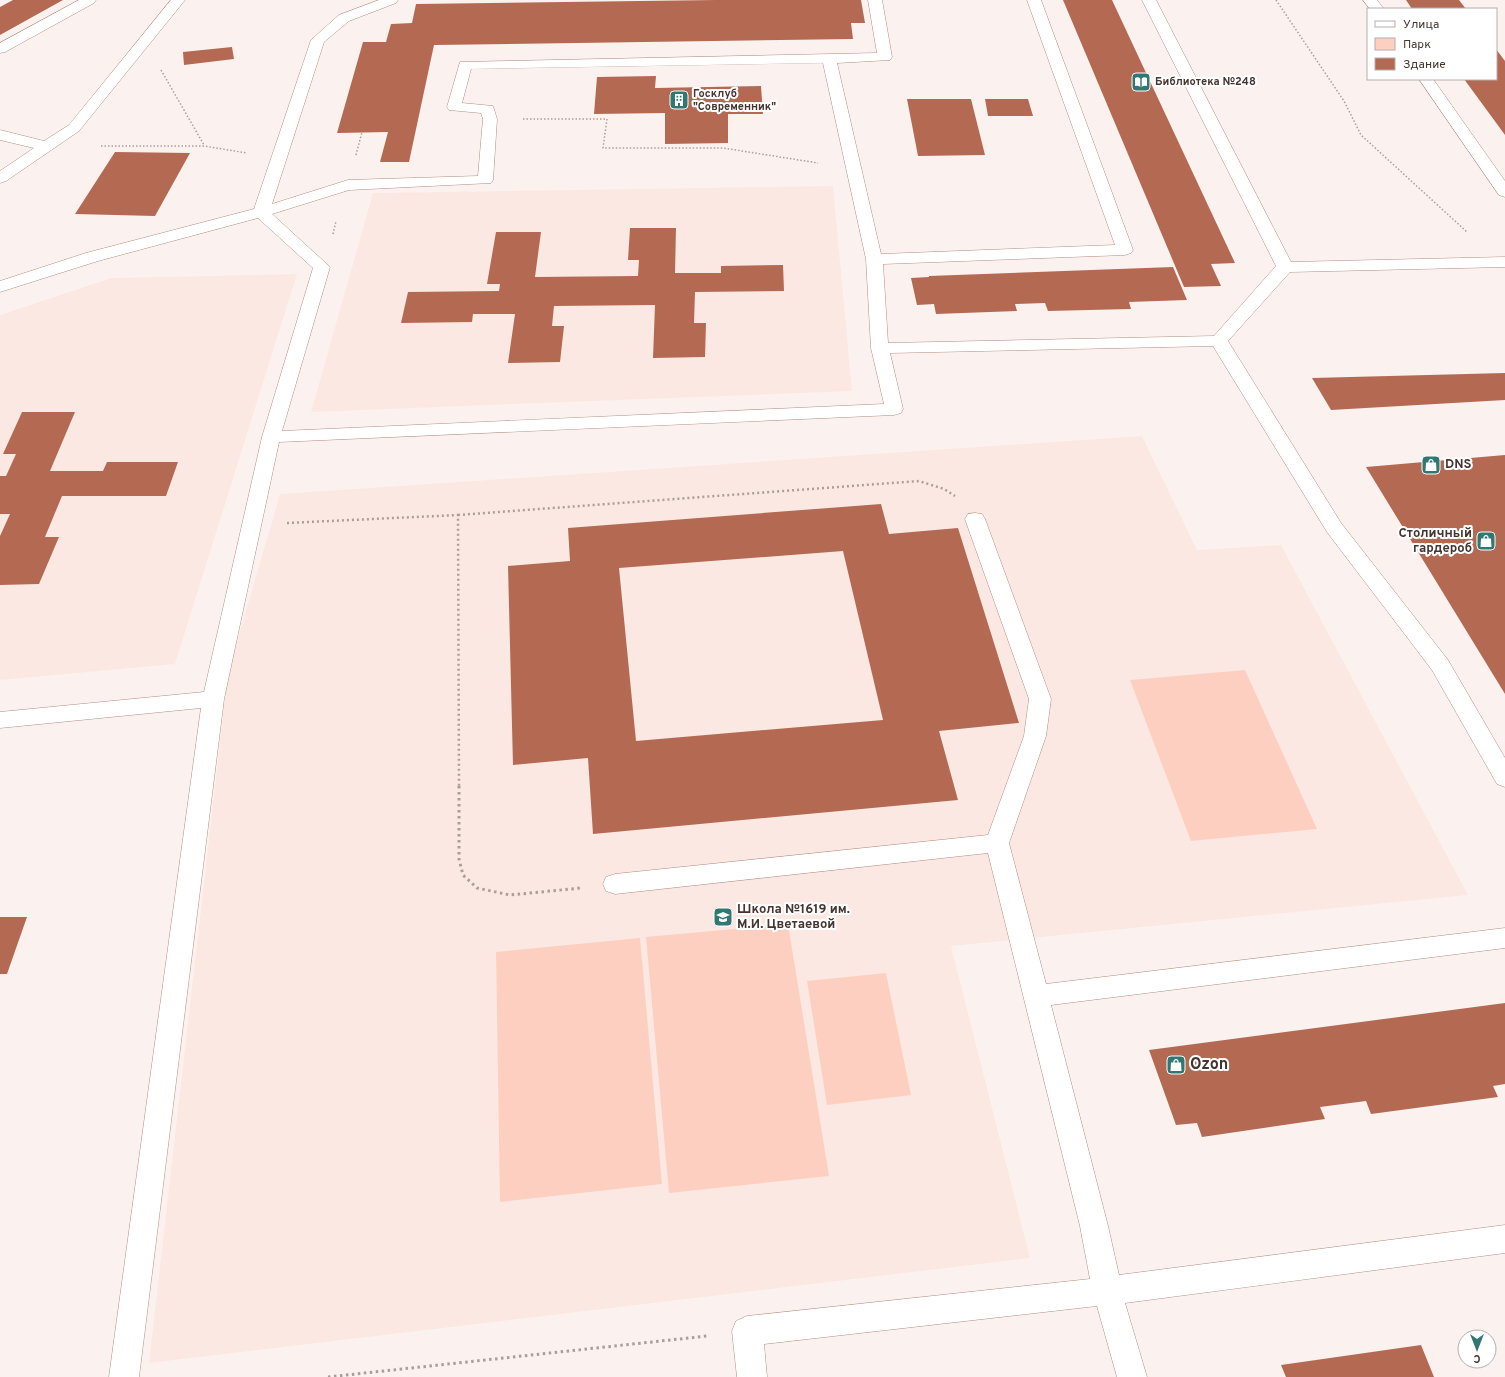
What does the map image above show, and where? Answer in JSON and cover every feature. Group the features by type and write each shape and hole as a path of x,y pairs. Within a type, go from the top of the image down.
{"lane":[{"path":"0,49 89,0"},
{"path":"0,178 74,128 178,0"},
{"path":"261,212 318,40 344,18 392,0"},
{"path":"0,287 92,256 261,212 348,185 485,180 490,119 488,108 454,107 465,65 885,57 875,0"},
{"path":"874,259 1125,250 1034,0"},
{"path":"1149,0 1285,267"},
{"path":"1370,0 1376,8"},
{"path":"271,437 894,409 880,348 874,259 829,59"},
{"path":"1427,80 1505,192"},
{"path":"0,135 46,146"},
{"path":"124,1377 213,699 271,437 322,267 261,212"},
{"path":"880,348 1219,341 1285,267 1502,262"},
{"path":"1219,341 1334,527 1440,665 1505,778"},
{"path":"975,519 1040,699 1035,736 997,843 1094,1226 1107,1292 1132,1377"},
{"path":"0,720 213,699"},
{"path":"615,884 997,843"},
{"path":"1036,996 1505,938"},
{"path":"752,1377 747,1331 1107,1292 1505,1239"}],"path":[{"path":"1276,0 1344,101 1361,135 1502,262"},
{"path":"144,41 204,146"},
{"path":"490,119 607,119 603,148 723,148 853,168"},
{"path":"46,146 204,146 278,158"},
{"path":"322,267 348,185"},
{"path":"252,524 458,515 919,481 944,489 960,499 975,519"},
{"path":"458,515 459,859 463,875 477,888 510,896 615,884"},
{"path":"328,1377 747,1331"}],"shaded area":[{"path":"833,186 852,391 311,412 373,193"},
{"path":"297,274 175,664 0,680 0,315 111,278"},
{"name":"Школа №1619 им. М.И. Цветаевой","path":"1142,436 1197,550 1281,545 1468,895 951,946 1030,1258 149,1363 228,673 280,494"}],"green space":[{"path":"1245,670 1317,829 1191,841 1130,680"},
{"path":"788,924 829,1176 669,1193 646,937"},
{"path":"640,938 662,1184 500,1202 496,952"},
{"path":"886,973 911,1095 827,1105 807,981"}],"building":[{"path":"13,0 63,0 0,35 0,7"},
{"path":"716,0 861,0 865,23 851,23 853,39 434,45 409,162 380,162 388,132 337,133 363,42 386,42 391,24 412,23 416,4"},
{"path":"1063,0 1112,0 1235,263 1211,264 1221,286 1184,287"},
{"path":"1406,0 1459,0 1465,8 1411,8"},
{"path":"232,47 234,59 184,65 183,52"},
{"path":"1497,50 1505,61 1505,135 1465,80 1497,80"},
{"name":"Госклуб \"Современник\"","path":"656,76 655,88 761,86 763,114 728,114 728,143 665,144 665,113 594,114 597,77"},
{"path":"907,99 971,99 985,155 918,156"},
{"path":"985,99 1028,99 1033,116 988,116"},
{"path":"115,152 190,153 155,216 75,214"},
{"path":"630,228 676,228 675,273 721,273 721,266 783,265 784,291 695,292 694,323 706,323 705,357 653,358 655,305 554,306 552,326 564,326 560,362 508,363 515,314 473,314 472,322 401,323 408,292 499,291 500,284 487,284 496,232 541,232 535,277 638,276 639,260 628,260"},
{"path":"1173,267 1187,300 1129,302 1131,309 1048,311 1045,303 1015,304 1017,311 936,314 934,304 917,305 911,278 929,276"},
{"path":"1505,373 1505,400 1331,410 1312,378"},
{"path":"22,412 75,412 50,471 103,471 107,462 178,462 166,496 62,496 45,537 59,537 39,584 0,585 0,536 10,514 0,514 0,476 6,476 16,454 3,454"},
{"path":"1505,455 1505,694 1366,467"},
{"path":"881,504 889,534 958,528 1019,723 939,731 958,800 593,834 588,758 513,765 508,566 570,561 568,528","holes":["843,551 883,720 636,741 619,568"]},
{"path":"0,917 27,917 7,974 0,974"},
{"path":"1505,1003 1505,1084 1493,1086 1498,1097 1371,1114 1366,1101 1320,1107 1325,1119 1202,1137 1197,1123 1176,1125 1149,1050"},
{"path":"1421,1345 1434,1377 1286,1377 1281,1365"}],"place":[{"name":"Библиотека №248","path":"1141,82"},
{"name":"Госклуб \"Современник\"","path":"679,100"},
{"name":"DNS","path":"1431,465"},
{"name":"Столичный гардероб","path":"1486,541"},
{"name":"Школа №1619 им. М.И. Цветаевой","path":"723,917"},
{"name":"Ozon","path":"1176,1065"}]}
